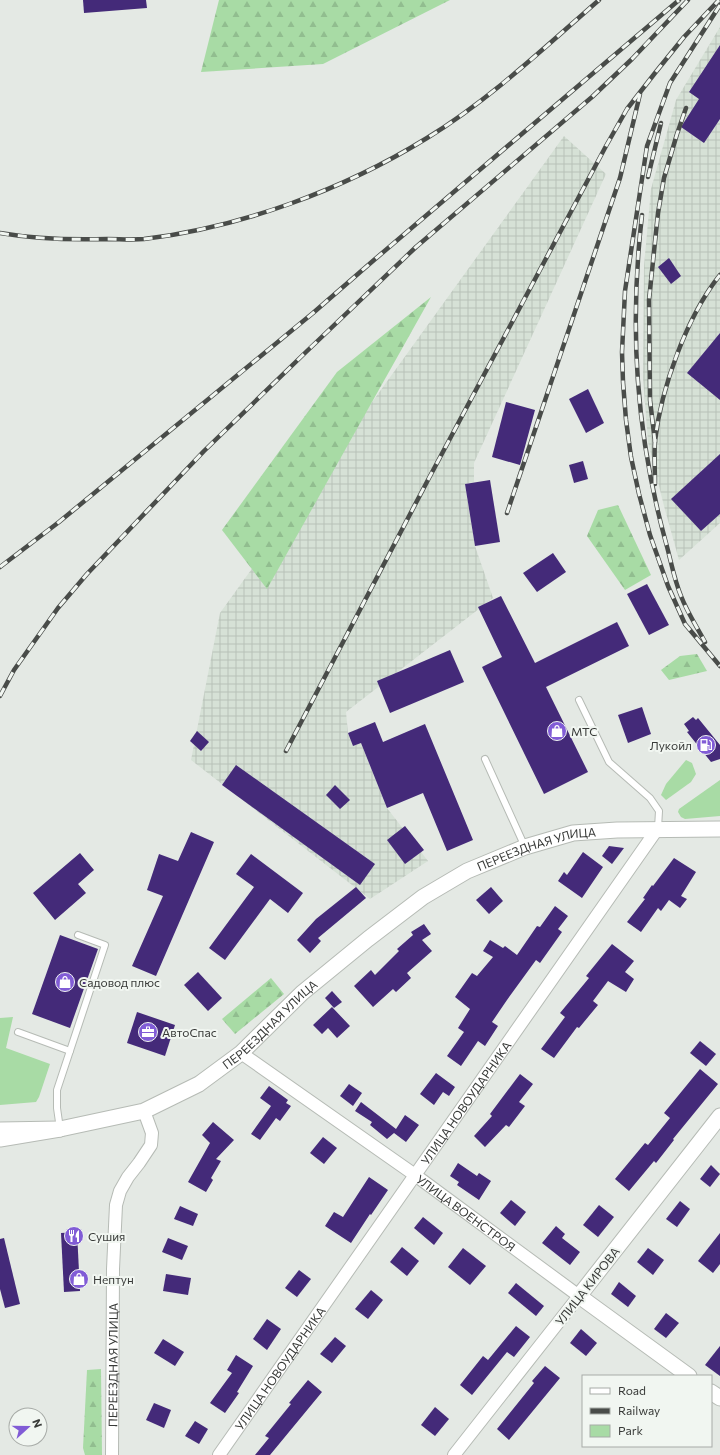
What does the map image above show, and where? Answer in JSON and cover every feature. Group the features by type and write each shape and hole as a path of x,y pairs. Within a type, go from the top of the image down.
{"street":[{"name":"ПЕРЕЕЗДНАЯ УЛИЦА","path":"112,1455 113,1269 116,1205 120,1191 128,1177 140,1163 151,1145 152,1133 144,1111 199,1084 241,1053 302,994 368,939 423,897 467,871 525,847 573,834 658,828 720,829"},
{"name":"УЛИЦА НОВОУДАРНИКА","path":"219,1455 658,828"},
{"name":"УЛИЦА ВОЕНСТРОЯ","path":"241,1053 415,1176 688,1375"},
{"path":"0,1139 60,1129 144,1111"},
{"name":"УЛИЦА КИРОВА","path":"454,1455 720,1116"},
{"path":"0,1130 60,1129"}],"lane":[{"path":"579,700 609,762 650,798 659,811 658,828"},
{"path":"485,759 525,847"},
{"path":"60,1129 57,1108 57,1090 105,945 78,935"},
{"path":"18,1032 70,1051"}],"shaded area":[{"path":"720,27 720,523 679,560 648,442 643,378 644,266 651,189 676,100"},
{"path":"564,136 606,174 474,463 474,482 465,484 475,546 493,598 346,712 348,733 353,746 361,743 387,808 428,861 370,899 191,760 220,613"}],"green space":[{"path":"219,0 450,0 323,64 201,72"},
{"path":"431,297 267,589 222,530 337,372"},
{"path":"618,505 651,575 625,590 587,536 598,510"},
{"path":"697,654 707,671 669,680 661,670 680,656"},
{"path":"686,760 692,763 696,774 691,782 666,800 661,795 666,784"},
{"path":"720,780 720,816 685,819 681,817 678,812 679,809"},
{"path":"271,978 284,994 235,1034 222,1019"},
{"path":"13,1017 6,1048 50,1064 36,1102 0,1105 0,1018"},
{"path":"101,1369 102,1455 85,1455 83,1448 87,1370"}],"building":[{"path":"83,0 146,0 147,8 84,13"},
{"path":"720,45 720,119 704,143 681,127 699,99 689,92"},
{"path":"669,258 681,276 671,284 658,267"},
{"path":"720,333 720,400 687,373"},
{"path":"588,389 604,423 586,433 569,399"},
{"path":"506,402 535,410 520,465 492,457"},
{"path":"720,454 720,514 701,531 671,499"},
{"path":"583,461 588,479 574,483 569,465"},
{"path":"490,480 500,542 475,546 465,484"},
{"path":"553,553 566,572 537,592 523,573"},
{"path":"647,584 669,625 649,635 627,594"},
{"path":"501,596 535,663 617,622 629,646 546,687 588,772 544,794 482,667 502,657 478,607"},
{"path":"450,650 464,682 390,713 377,681"},
{"path":"642,707 651,734 628,743 618,715"},
{"path":"693,717 696,720 698,718 720,745 720,759 711,762 687,732 689,731 684,724"},
{"path":"375,722 383,742 425,724 473,840 447,851 423,793 387,808 361,743 353,746 348,733"},
{"path":"197,731 209,742 201,751 190,741"},
{"path":"236,765 375,864 360,885 222,785"},
{"path":"335,785 350,800 340,809 326,795"},
{"path":"405,826 424,850 405,864 387,840"},
{"path":"191,832 214,842 156,976 132,966 163,896 147,890 159,854 178,861"},
{"path":"609,846 624,848 612,864 602,856"},
{"path":"583,852 603,867 582,898 558,881 564,872 567,875"},
{"path":"80,853 94,870 78,884 86,893 55,920 33,893"},
{"path":"251,854 303,893 288,913 270,899 225,960 209,948 254,887 236,874"},
{"path":"674,858 696,872 681,896 687,899 680,908 669,900 661,911 658,908 641,932 627,922 645,899 643,898 652,885 653,886"},
{"path":"356,887 366,898 318,938 321,941 310,953 297,940 316,919"},
{"path":"491,887 503,901 489,914 476,900"},
{"path":"555,906 568,916 558,929 562,932 540,963 536,960 492,1022 498,1026 485,1046 478,1041 461,1066 447,1056 464,1032 458,1028 470,1009 455,997 472,973 477,976 493,957 483,951 490,940 503,948 505,946 517,955 537,926 540,927"},
{"path":"424,924 431,934 422,940 432,951 407,973 411,978 396,992 393,989 373,1007 354,986 371,970 375,975 399,951 397,949 413,935 411,932"},
{"name":"Садовод плюс","path":"60,935 98,949 70,1028 32,1014"},
{"path":"612,944 634,961 625,972 634,979 626,992 608,981 593,1001 598,1005 579,1028 577,1027 554,1058 541,1049 565,1017 560,1013 589,978 586,976"},
{"path":"198,972 222,998 208,1011 184,985"},
{"path":"332,991 342,1002 334,1008 325,998"},
{"path":"332,1007 350,1026 337,1038 328,1028 322,1034 313,1025"},
{"path":"137,1012 175,1025 165,1056 127,1043"},
{"path":"700,1041 716,1054 706,1066 690,1053"},
{"path":"700,1069 718,1084 673,1139 674,1140 656,1163 654,1161 629,1191 615,1179 645,1143 648,1145 670,1118 664,1113"},
{"path":"436,1073 455,1087 449,1096 443,1092 434,1105 420,1094"},
{"path":"520,1074 533,1084 519,1102 525,1106 509,1127 506,1125 485,1147 474,1136 492,1116 490,1114"},
{"path":"349,1084 362,1093 353,1106 340,1096"},
{"path":"269,1086 288,1100 286,1103 291,1106 280,1121 276,1118 260,1140 251,1134 271,1106 260,1098"},
{"path":"361,1102 396,1129 405,1115 419,1125 406,1142 394,1133 387,1139 370,1125 372,1122 355,1111"},
{"path":"213,1122 234,1140 216,1159 221,1161 211,1178 213,1180 206,1192 188,1182 210,1143 202,1135"},
{"path":"323,1137 337,1148 324,1164 310,1153"},
{"path":"458,1163 477,1176 479,1173 491,1181 479,1200 457,1185 459,1182 450,1176"},
{"path":"711,1165 720,1174 710,1187 700,1179"},
{"path":"369,1177 388,1190 351,1243 325,1226 334,1212 343,1217"},
{"path":"511,1200 526,1212 515,1226 500,1213"},
{"path":"680,1201 690,1209 677,1227 666,1219"},
{"path":"599,1205 614,1217 598,1237 583,1225"},
{"path":"180,1206 198,1214 193,1226 174,1219"},
{"path":"423,1217 443,1233 434,1245 414,1228"},
{"path":"556,1226 565,1234 562,1238 580,1252 570,1265 542,1243"},
{"path":"77,1232 80,1291 64,1292 61,1233"},
{"path":"720,1233 720,1264 713,1273 698,1261"},
{"path":"4,1238 20,1304 5,1308 0,1289 0,1239"},
{"path":"168,1238 188,1246 182,1260 162,1252"},
{"path":"402,1247 419,1261 407,1276 390,1262"},
{"path":"463,1248 486,1266 470,1285 448,1267"},
{"path":"648,1248 664,1260 653,1275 637,1262"},
{"path":"299,1270 311,1279 297,1297 285,1288"},
{"path":"166,1274 191,1278 188,1295 163,1291"},
{"path":"619,1282 636,1296 628,1307 611,1294"},
{"path":"516,1283 544,1306 536,1316 508,1293"},
{"path":"371,1290 383,1300 368,1319 355,1309"},
{"path":"666,1313 679,1323 666,1338 654,1329"},
{"path":"267,1319 281,1329 267,1350 253,1339"},
{"path":"516,1326 530,1337 514,1357 507,1352 472,1395 460,1385 483,1356 488,1360"},
{"path":"581,1329 597,1343 586,1356 570,1343"},
{"path":"335,1337 346,1346 332,1363 320,1354"},
{"path":"163,1339 184,1352 175,1366 154,1353"},
{"path":"720,1346 720,1376 705,1365"},
{"path":"236,1355 253,1366 237,1392 239,1393 225,1413 210,1403 232,1373 227,1370"},
{"path":"545,1366 560,1378 509,1440 497,1429 534,1383 532,1381"},
{"path":"308,1380 322,1392 270,1455 255,1455 269,1438 265,1436"},
{"path":"154,1403 171,1410 164,1428 146,1420"},
{"path":"435,1407 449,1419 435,1436 421,1425"},
{"path":"195,1421 208,1429 199,1444 185,1436"}],"railway":[{"path":"0,233 54,239 144,239 218,225 291,204 326,190 395,157 450,123 516,73 599,0"},
{"path":"0,567 59,522 313,313 679,0"},
{"path":"0,696 14,670 58,608 87,574 204,451 416,247 592,97 632,59 688,0"},
{"path":"286,751 429,478 627,109 684,37 719,0"},
{"path":"720,5 670,83 647,146 625,291 622,352 626,420 631,457 650,535 668,586 685,624 720,666"},
{"path":"507,513 620,178 640,94"},
{"path":"655,442 650,400 649,300 658,213 664,178 686,108"},
{"path":"648,177 661,123"},
{"path":"642,215 638,257 636,340 642,421 648,462 656,502 676,583 686,608 705,642"},
{"path":"655,484 655,441 663,398 677,354 687,332 697,311 720,275"}],"place":[{"name":"МТС","path":"557,731"},
{"name":"Лукойл","path":"706,745"},
{"name":"Садовод плюс","path":"65,982"},
{"name":"АвтоСпас","path":"148,1032"},
{"name":"Сушия","path":"74,1236"},
{"name":"Нептун","path":"79,1279"}]}
